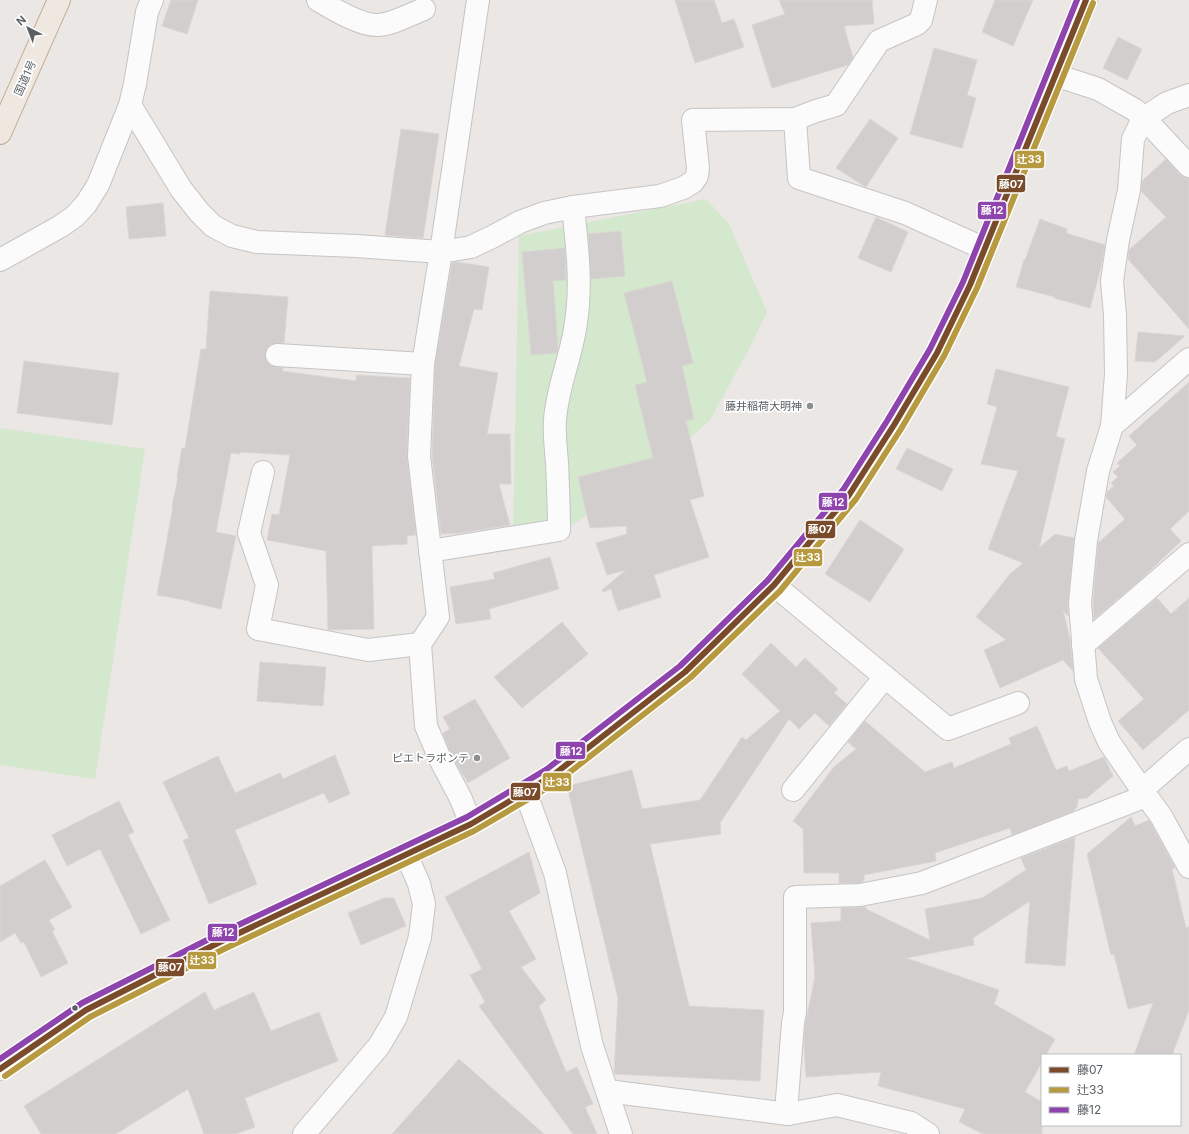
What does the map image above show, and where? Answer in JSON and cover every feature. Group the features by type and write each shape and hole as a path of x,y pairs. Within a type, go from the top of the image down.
{"highway":[{"name":"国道1号","path":"0,133 60,0"}],"main road":[{"path":"0,1069 86,1010 220,942 471,824 552,776 685,672 774,585 849,495 894,425 937,353 970,285 1086,0"}],"street":[{"path":"0,260 61,226 75,216 86,204 98,185 130,105 147,12 152,0"},
{"path":"318,0 363,23 377,25 395,21 424,9"},
{"path":"471,824 461,799 441,761 426,726 420,644 438,617 419,456 423,364 478,0"},
{"path":"130,105 181,189 195,207 213,226 232,236 257,242 356,246 441,252 471,247 492,238 520,222 544,213 573,207 660,196 683,188 693,182 697,176 698,168 693,120 795,119 836,105 879,41 917,24 921,20 926,0"},
{"path":"1055,75 1098,89 1135,110 1189,166"},
{"path":"1189,94 1167,103 1144,118 1133,139 1129,190 1118,240 1112,282 1116,374 1112,426 1098,471 1086,541 1080,603 1086,679 1100,722 1109,742 1161,816 1189,867"},
{"path":"795,119 799,178 905,213 985,249"},
{"path":"430,551 559,530 560,507 555,422 557,399 563,380 576,323 579,294 578,252 573,207"},
{"path":"276,356 423,364"},
{"path":"1112,426 1189,359"},
{"path":"263,472 249,533 267,585 258,630 368,650 420,644"},
{"path":"1083,645 1189,554"},
{"path":"774,585 948,729 1018,704"},
{"path":"793,790 885,677"},
{"path":"788,1114 787,1099 795,1012 795,897 860,895 922,883 1144,793 1189,749"},
{"path":"525,792 555,873 592,1046 620,1134"},
{"path":"304,1134 380,1046 396,1017 420,937 424,904 419,884 406,854"},
{"path":"607,1091 788,1114 837,1105 910,1123 928,1134"}],"green space":[{"path":"706,199 729,224 767,312 749,349 710,420 636,486 547,540 513,531 519,236"},
{"path":"0,428 145,449 95,779 0,765"}],"building":[{"path":"171,0 198,0 187,34 162,26"},
{"path":"675,0 714,0 722,23 734,19 744,47 695,63"},
{"path":"779,0 872,0 874,24 844,26 853,58 848,65 772,88 752,25 785,14"},
{"path":"995,0 1033,0 1013,46 982,32"},
{"path":"1118,37 1142,49 1127,80 1103,68"},
{"path":"934,48 977,60 967,95 976,98 962,148 910,134"},
{"path":"870,119 898,138 866,187 836,168"},
{"path":"401,129 439,134 423,238 385,235"},
{"path":"1166,159 1180,175 1185,178 1189,178 1189,329 1128,259 1129,250 1166,217 1141,191 1142,181"},
{"path":"163,203 166,236 129,239 126,207"},
{"path":"876,217 908,232 891,272 858,258"},
{"path":"1040,219 1067,229 1066,233 1105,245 1101,267 1090,308 1016,287 1024,260"},
{"path":"621,231 625,276 591,279 588,234"},
{"path":"565,248 566,280 553,281 558,347 557,353 531,355 522,252"},
{"path":"457,262 489,267 482,310 474,309 459,366 498,373 487,434 510,434 511,484 499,484 510,525 460,533 441,534 432,456 435,365 452,263"},
{"path":"672,281 693,363 682,366 694,419 686,421 704,496 690,500 709,557 654,575 661,597 618,611 611,589 603,592 602,590 626,570 607,575 596,543 627,534 626,526 590,528 578,477 653,458 635,385 647,382 624,293"},
{"path":"210,291 288,297 284,343 271,344 267,348 265,354 266,360 270,365 283,368 282,371 356,381 356,375 410,378 407,456 416,535 407,536 407,544 372,546 374,629 328,630 326,551 267,540 272,514 279,515 290,455 240,452 240,454 231,453 216,532 236,536 221,609 157,595 182,448 185,448 201,349 206,349"},
{"path":"1138,332 1185,336 1155,362 1135,361"},
{"path":"24,361 119,373 112,425 17,413"},
{"path":"996,369 1069,387 1056,436 1065,439 1039,548 1055,534 1074,538 1068,616 1063,610 1070,639 1073,671 1063,660 1000,688 984,650 1006,640 976,617 1010,574 1023,563 988,549 1018,471 981,464 997,407 987,404"},
{"path":"1189,382 1189,511 1170,529 1181,541 1140,580 1094,619 1093,603 1098,543 1125,519 1106,497 1107,492 1114,486 1111,483 1118,477 1113,472 1120,466 1117,463 1137,445 1129,436"},
{"path":"907,448 953,469 942,491 896,469"},
{"path":"860,520 904,549 870,602 825,574"},
{"path":"550,557 559,589 489,609 491,619 456,624 450,587 495,579 493,573"},
{"path":"1157,598 1171,614 1189,598 1189,710 1143,750 1118,721 1144,699 1098,648"},
{"path":"562,622 588,654 522,708 494,677"},
{"path":"771,643 796,667 805,658 838,689 834,693 847,704 829,726 815,713 799,729 789,719 720,823 721,834 650,844 689,1006 764,1010 760,1081 614,1074 618,998 567,786 632,770 642,809 700,800 742,737 746,740 780,711 742,674"},
{"path":"260,662 326,667 323,706 257,701"},
{"path":"475,699 510,758 468,783 452,756 443,733 450,729 443,717"},
{"path":"865,721 925,772 952,762 954,768 1011,744 1009,738 1037,726 1056,770 1067,766 1069,771 1104,757 1113,776 1087,798 1078,799 1077,807 1073,811 1012,835 1010,828 935,853 936,861 864,875 864,881 859,883 839,883 839,873 804,873 803,829 793,821 834,767 856,749 848,742"},
{"path":"335,755 350,794 329,803 324,793 235,830 257,884 209,904 183,840 189,838 163,782 218,756 235,793 280,773 283,779"},
{"path":"119,801 134,832 128,835 170,920 141,934 100,849 67,866 52,835"},
{"path":"1131,817 1135,826 1149,820 1175,868 1172,869 1186,928 1189,927 1189,1010 1172,1054 1134,1054 1153,1003 1128,1009 1114,954 1111,955 1087,854"},
{"path":"1075,837 1065,966 1025,963 1030,901 973,938 974,945 906,958 999,990 994,1004 1055,1039 1047,1054 1041,1054 1041,1064 1025,1092 1041,1101 1042,1134 983,1134 959,1122 965,1109 878,1086 881,1072 806,1077 804,1045 805,1025 815,977 811,923 841,921 841,908 866,907 866,909 930,940 925,909 982,898 1026,870 1021,858"},
{"path":"529,852 540,893 509,911 536,959 521,967 546,1000 539,1006 566,1072 577,1067 593,1104 585,1107 597,1134 573,1134 479,1006 485,1002 470,975 482,969 445,897"},
{"path":"45,860 72,907 49,920 55,930 52,931 68,963 41,977 24,942 21,943 15,933 0,942 0,886"},
{"path":"384,898 394,898 406,926 361,945 348,913"},
{"path":"205,992 214,1010 254,992 271,1031 319,1012 338,1061 245,1098 255,1127 236,1134 204,1134 188,1089 116,1134 41,1134 24,1106"},
{"path":"459,1059 544,1134 392,1134"}],"transit line":[{"name":"藤12","path":"0,1059 82,1003 217,935 467,817 547,769 680,666 768,580 843,490 887,421 930,349 963,282 1077,0"},
{"name":"藤07","path":"0,1069 86,1010 220,942 471,824 552,776 685,672 774,585 849,495 894,425 937,353 970,285 1086,0"},
{"name":"辻33","path":"5,1076 90,1017 224,949 474,831 556,783 690,678 780,591 856,499 901,429 944,356 977,288 1093,3"}],"place":[{"name":"藤井稲荷大明神","path":"810,406"},
{"name":"ピエトラポンテ","path":"477,758"}]}
